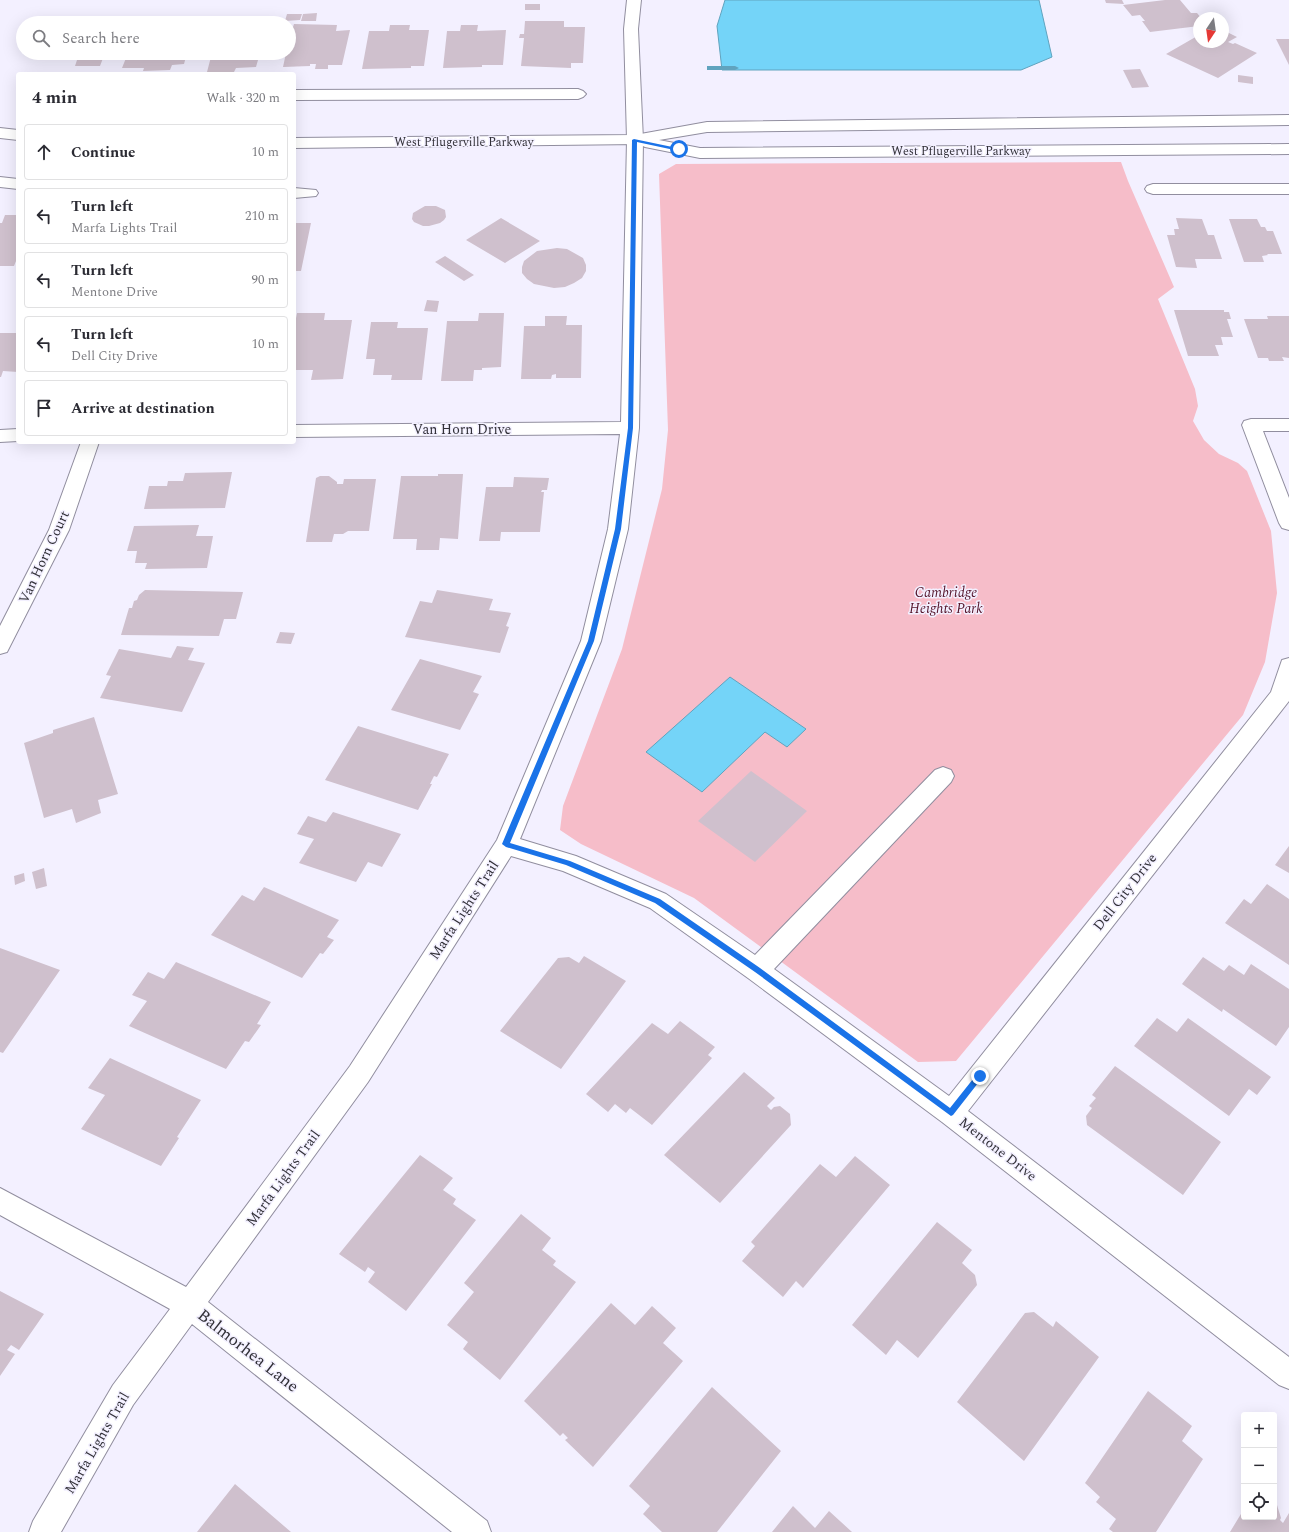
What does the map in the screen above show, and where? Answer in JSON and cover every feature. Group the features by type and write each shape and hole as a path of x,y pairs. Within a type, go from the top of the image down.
{"street":[{"name":"Marfa Lights Trail","path":"44,1532 123,1395 358,1074 506,844 591,641 618,529 630,428 634,140 631,29 634,0"},
{"path":"296,95 578,94"},
{"name":"West Pflugerville Parkway","path":"296,143 634,140 707,127 1289,120"},
{"path":"0,133 16,135"},
{"name":"West Pflugerville Parkway","path":"634,140 700,153 1289,149"},
{"path":"0,182 16,184"},
{"path":"1153,189 1289,189"},
{"path":"296,193 310,193"},
{"path":"1289,425 1252,425 1289,523"},
{"name":"Van Horn Drive","path":"296,430 630,428"},
{"path":"0,436 16,435"},
{"name":"Van Horn Court","path":"0,646 59,530 89,444"},
{"name":"Dell City Drive","path":"951,1113 1281,695 1289,666"},
{"path":"757,970 943,776"},
{"name":"Mentone Drive","path":"506,844 568,863 658,901 757,970 951,1113 1289,1375"},
{"name":"Balmorhea Lane","path":"0,1201 189,1304 476,1532"}],"green space":[{"name":"Cambridge Heights Park","path":"1121,162 1174,287 1158,299 1195,389 1198,406 1193,421 1204,440 1219,454 1238,463 1247,471 1271,531 1277,593 1265,662 1243,715 956,1061 918,1062 694,898 581,844 560,830 563,806 622,649 662,489 668,430 659,174 676,164"}],"water":[{"path":"725,0 1039,0 1052,57 1021,70 722,70 717,26"},
{"path":"730,677 806,729 787,747 765,732 702,792 646,752"}],"building":[{"path":"1105,0 1122,0 1124,4 1106,3"},
{"path":"1165,0 1180,0 1191,13 1193,13 1193,27 1150,32 1142,21 1145,21 1140,15 1132,16 1123,5"},
{"path":"525,4 540,4 540,10 525,10"},
{"path":"317,13 316,21 301,21 303,14"},
{"path":"287,14 302,14 300,20 296,20 296,16 286,16"},
{"path":"525,21 564,21 564,27 585,27 583,63 571,63 571,68 521,66 524,38 519,38 520,34 524,34"},
{"path":"296,24 337,25 336,31 350,30 342,65 328,65 328,69 315,69 316,64 310,64 310,66 283,67 284,60 296,60"},
{"path":"390,25 410,25 409,30 429,30 424,66 411,66 411,68 362,69 369,31 389,31"},
{"path":"461,25 478,25 477,31 506,30 503,65 443,68 447,31 460,31"},
{"path":"1229,33 1237,37 1229,41"},
{"path":"1193,38 1193,48 1229,48 1229,42 1235,43 1257,53 1218,78 1166,54"},
{"path":"1276,39 1289,39 1289,65"},
{"path":"77,60 102,60 100,66 75,66"},
{"path":"125,60 185,60 184,64 172,65 170,70 143,71 144,68 122,68"},
{"path":"210,60 258,60 256,67 236,68 234,72 207,72"},
{"path":"1140,69 1149,87 1132,88 1123,70"},
{"path":"1238,75 1253,77 1253,84 1238,82"},
{"path":"425,206 436,206 445,210 446,217 440,223 429,226 423,226 414,222 412,219 413,213"},
{"path":"5,215 16,215 16,261 14,266 0,266 0,223 2,223"},
{"path":"501,218 540,241 505,263 466,240"},
{"path":"1176,218 1202,219 1208,235 1214,235 1222,259 1195,259 1197,268 1176,267 1167,235 1175,235 1174,229 1179,229"},
{"path":"1229,219 1257,219 1261,227 1265,227 1267,231 1273,231 1282,254 1267,254 1268,255 1262,256 1264,262 1244,262"},
{"path":"296,223 311,223 301,271 296,271"},
{"path":"557,248 567,249 583,258 586,265 586,271 582,278 565,287 554,288 534,284 527,279 522,273 524,261 537,251"},
{"path":"445,256 474,275 464,281 435,262"},
{"path":"427,300 439,301 437,312 424,311"},
{"path":"1174,310 1224,310 1224,312 1229,312 1231,319 1227,319 1233,337 1221,337 1223,345 1215,345 1219,356 1188,356"},
{"path":"297,313 325,313 324,320 352,320 343,379 311,380 313,370 296,370"},
{"path":"479,313 504,313 501,367 474,370 473,381 441,381 447,321 478,321"},
{"path":"545,316 567,316 566,325 582,325 581,378 556,378 556,374 552,375 551,379 521,379 524,326 545,326"},
{"path":"1267,316 1289,316 1289,358 1282,357 1284,361 1269,361 1268,358 1258,358 1244,319 1268,319"},
{"path":"371,322 398,322 397,328 428,328 422,380 391,380 392,375 373,375 375,359 366,359"},
{"path":"0,333 16,333 16,372 3,371 0,377"},
{"path":"232,472 225,508 144,509 149,486 167,486 168,481 183,481 185,473"},
{"path":"438,474 463,474 458,539 440,538 439,550 416,550 417,539 393,539 401,476 438,476"},
{"path":"320,476 329,476 337,482 337,484 343,484 344,479 376,479 369,531 348,531 343,534 334,534 332,542 306,542 316,478"},
{"path":"514,477 549,478 547,490 542,490 541,492 544,492 540,532 501,532 500,541 479,541 486,487 513,487"},
{"path":"199,525 196,536 213,536 207,568 145,569 147,563 135,563 137,551 127,551 134,526"},
{"path":"145,590 243,592 236,619 224,619 219,636 121,635 129,608 132,608 134,601 137,600 139,595"},
{"path":"437,590 493,599 489,610 511,613 506,626 509,627 500,653 405,637 420,601 432,603"},
{"path":"280,632 295,633 291,644 276,643"},
{"path":"177,646 194,648 188,660 205,663 182,712 100,698 111,676 106,675 119,649 171,658"},
{"path":"420,659 482,676 473,692 479,694 460,730 391,710"},
{"path":"94,717 118,794 98,800 101,813 76,823 72,809 44,818 24,743 53,733 53,730"},
{"path":"358,726 449,754 437,777 434,776 430,784 432,784 418,810 325,780"},
{"path":"751,771 807,811 755,862 698,821"},
{"path":"333,812 401,834 382,867 368,862 356,882 299,863 314,839 297,834 308,816 326,822"},
{"path":"1289,846 1289,873 1275,865"},
{"path":"44,868 47,886 36,889 32,872"},
{"path":"24,873 25,881 15,885 14,876"},
{"path":"1267,884 1289,899 1289,965 1225,923 1244,899 1251,904"},
{"path":"264,887 339,920 327,937 334,940 323,954 320,953 302,978 211,935 242,895 254,901"},
{"path":"0,948 60,970 3,1053 0,1052"},
{"path":"584,956 626,981 561,1069 500,1031 558,958 569,957 579,963"},
{"path":"1203,957 1224,971 1229,965 1244,975 1251,964 1289,989 1289,1027 1276,1046 1223,1009 1222,1012 1182,984"},
{"path":"176,962 271,1002 257,1024 261,1025 249,1042 245,1041 226,1069 129,1026 147,1001 132,995 148,972 164,979"},
{"path":"1157,1018 1177,1032 1188,1018 1271,1077 1257,1095 1249,1089 1229,1116 1134,1046"},
{"path":"680,1021 715,1047 708,1055 712,1058 652,1125 630,1108 626,1113 615,1104 608,1112 586,1094 652,1023 668,1034"},
{"path":"110,1058 201,1100 177,1137 179,1138 161,1166 81,1129 105,1095 88,1088"},
{"path":"1115,1066 1221,1142 1183,1195 1087,1125 1086,1116 1092,1108 1089,1106 1096,1098 1092,1095"},
{"path":"744,1072 775,1098 767,1106 771,1110 774,1107 780,1106 790,1114 791,1125 720,1203 664,1155"},
{"path":"420,1155 453,1178 443,1190 456,1199 453,1204 476,1220 406,1311 368,1282 375,1272 368,1267 365,1272 339,1254"},
{"path":"855,1156 890,1185 803,1288 796,1281 783,1297 742,1261 755,1246 751,1242 820,1164 836,1177"},
{"path":"521,1214 551,1238 542,1250 556,1261 553,1265 576,1282 500,1380 463,1349 468,1342 447,1325 474,1292 464,1283"},
{"path":"937,1222 972,1250 962,1263 975,1275 977,1285 918,1358 897,1340 886,1355 852,1325"},
{"path":"0,1291 44,1314 19,1350 11,1345 7,1350 15,1354 0,1376"},
{"path":"611,1303 635,1325 652,1306 676,1328 663,1343 683,1361 593,1467 565,1440 568,1438 563,1433 560,1436 524,1401"},
{"path":"1034,1312 1053,1327 1056,1321 1099,1357 1024,1461 957,1402 1025,1313"},
{"path":"712,1387 781,1451 717,1532 662,1532 643,1514 650,1506 629,1486"},
{"path":"1148,1391 1192,1426 1182,1441 1203,1459 1156,1532 1113,1532 1109,1529 1116,1519 1096,1502 1100,1497 1085,1483"},
{"path":"235,1484 291,1532 197,1532"},
{"path":"1277,1505 1281,1518 1280,1520 1283,1523 1289,1513 1289,1532 1230,1532 1241,1514 1241,1520 1277,1520"},
{"path":"793,1506 815,1528 829,1511 852,1532 772,1532"}],"waterway":[{"path":"710,68 735,68"}],"route":[{"path":"679,149 634,140 630,428 618,529 591,641 506,844 568,863 658,901 757,970 951,1113 980,1076"}]}
